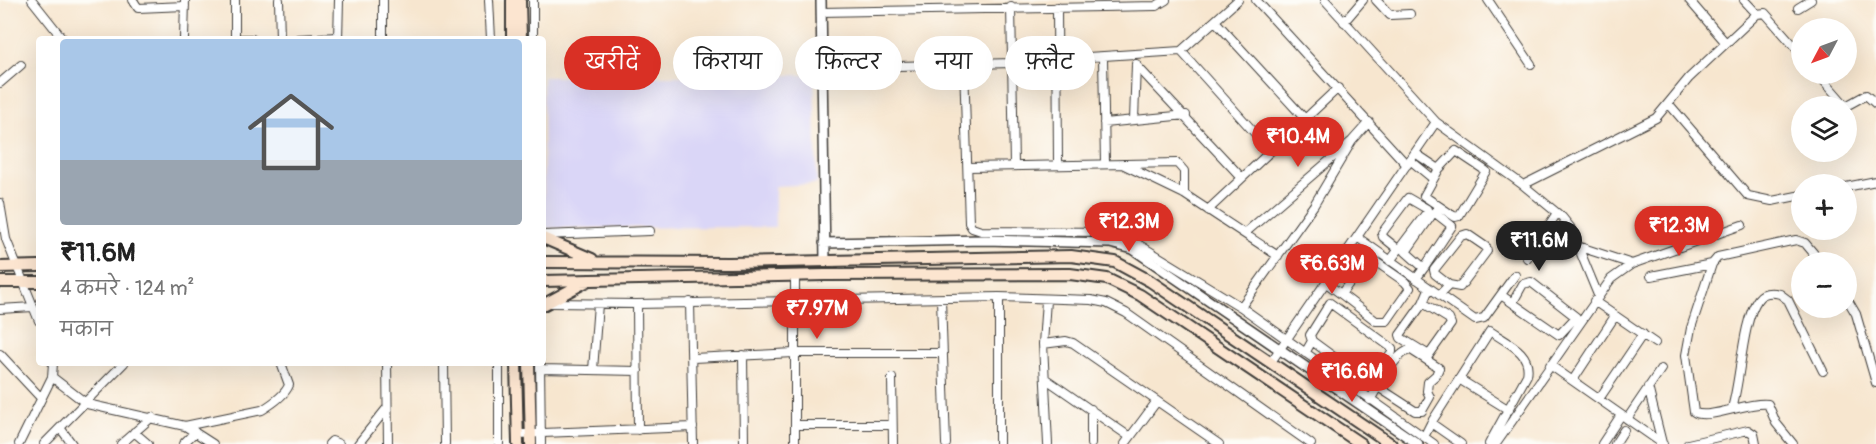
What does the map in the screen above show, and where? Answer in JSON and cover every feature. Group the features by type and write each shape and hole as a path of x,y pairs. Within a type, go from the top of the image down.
{"main road":[{"path":"512,0 512,36"},
{"path":"520,0 521,36"},
{"path":"546,238 594,261"},
{"path":"546,261 747,263 1071,256 1114,262 1150,281 1391,444"},
{"path":"948,258 948,274"},
{"path":"729,263 729,276"},
{"path":"747,263 747,276"},
{"path":"0,267 36,266"},
{"path":"546,280 948,274 1070,274 1107,279 1140,295 1361,444"},
{"path":"546,303 589,279"},
{"path":"0,282 36,282"},
{"path":"515,366 518,439"},
{"path":"529,366 534,436"}],"street":[{"path":"32,0 61,36"},
{"path":"133,0 138,8 185,3 184,36"},
{"path":"235,0 235,36"},
{"path":"279,0 280,36"},
{"path":"338,36 339,0"},
{"path":"383,0 383,36"},
{"path":"489,0 491,36"},
{"path":"533,0 533,36"},
{"path":"821,0 821,36"},
{"path":"821,12 884,4 1011,7 1021,3 1057,7 1156,6 1166,0"},
{"path":"1095,58 1181,51 1238,0"},
{"path":"1256,0 1409,163 1432,178"},
{"path":"1325,0 1436,122 1524,185 1557,213 1570,227 1596,298 1615,316 1655,343"},
{"path":"1344,21 1363,0"},
{"path":"1376,0 1390,15 1410,14"},
{"path":"1488,0 1531,64"},
{"path":"1689,0 1726,43"},
{"path":"1744,0 1757,14"},
{"path":"1798,8 1811,0"},
{"path":"1011,7 1012,36"},
{"path":"1057,7 1057,36"},
{"path":"1524,185 1648,122 1669,104 1689,78 1757,14 1765,13 1791,43"},
{"path":"1216,22 1305,119"},
{"path":"1181,51 1271,151"},
{"path":"1134,120 1135,55"},
{"path":"1103,58 1105,163"},
{"path":"0,83 21,65"},
{"path":"1136,65 1186,115 1242,178"},
{"path":"1827,84 1846,106 1866,95 1876,104"},
{"path":"1208,210 1338,88"},
{"path":"822,90 825,261"},
{"path":"965,90 969,223 972,228 981,231 1114,232 1128,238 1241,307 1370,400 1421,440"},
{"path":"1013,90 1014,165"},
{"path":"1057,90 1058,164"},
{"path":"1669,104 1748,196 1772,201 1791,197"},
{"path":"1104,123 1186,115"},
{"path":"1245,233 1352,141 1369,122"},
{"path":"1271,362 1436,122"},
{"path":"1241,307 1314,205 1352,141"},
{"path":"1456,151 1486,173 1459,216 1455,217 1424,196 1432,178 1439,170 1456,151"},
{"path":"1415,153 1439,170"},
{"path":"968,167 1105,163 1177,164 1184,171 1184,194"},
{"path":"1120,164 1184,194 1278,256"},
{"path":"1857,185 1876,182"},
{"path":"1390,261 1399,250 1427,210 1408,198 1382,233 1383,237 1399,250"},
{"path":"0,203 3,239 36,314"},
{"path":"1416,279 1424,268 1452,226 1434,212 1406,252 1424,268"},
{"path":"1527,258 1557,213"},
{"path":"1496,444 1611,279 1632,264 1742,225"},
{"path":"546,237 650,231"},
{"path":"1467,234 1486,247 1487,251 1460,287 1449,285 1435,274 1434,270 1461,236 1467,234"},
{"path":"1357,237 1429,289 1479,321 1484,318 1515,275"},
{"path":"824,243 985,240 1110,243 1142,254 1279,351 1421,440 1434,444"},
{"path":"1793,444 1776,423 1768,404 1732,408 1699,416 1691,407 1686,355 1688,340 1712,264 1720,256 1796,240 1805,243 1813,252"},
{"path":"1577,246 1632,264"},
{"path":"1326,282 1341,294 1376,321 1383,322 1387,321 1410,288 1369,257 1341,294"},
{"path":"1651,276 1712,264"},
{"path":"795,276 795,444"},
{"path":"1501,295 1559,335 1576,316 1531,282 1523,284 1513,302"},
{"path":"1439,295 1449,285"},
{"path":"1423,303 1449,320 1451,324 1429,355 1401,338 1400,335 1423,303 1429,289"},
{"path":"1732,408 1739,385 1751,317 1759,297 1765,294 1779,294 1788,300 1823,371"},
{"path":"546,304 999,297 1091,300 1118,308 1311,444"},
{"path":"999,297 999,444"},
{"path":"941,299 946,444"},
{"path":"1046,300 1043,344 1048,444"},
{"path":"690,302 693,358 693,444"},
{"path":"1305,353 1311,341 1310,334 1328,303 1332,303 1392,348 1392,352 1360,393"},
{"path":"593,370 597,304"},
{"path":"637,304 638,430"},
{"path":"0,309 33,307"},
{"path":"1573,380 1615,316"},
{"path":"1857,317 1876,383"},
{"path":"1421,440 1490,331 1525,356 1529,365 1527,375 1489,444"},
{"path":"1599,399 1643,334"},
{"path":"1043,344 1061,341 1073,343 1219,444"},
{"path":"1311,341 1368,382"},
{"path":"1370,400 1378,387 1399,356 1407,350 1438,368 1439,371 1426,386 1430,397 1422,411 1415,411 1378,387"},
{"path":"693,358 794,353 942,353"},
{"path":"0,354 41,398"},
{"path":"743,355 744,444"},
{"path":"1550,365 1662,443"},
{"path":"19,444 52,377 53,366"},
{"path":"44,444 87,404 121,366"},
{"path":"184,426 262,410 270,406 289,385 282,366"},
{"path":"387,366 388,444"},
{"path":"444,366 445,444"},
{"path":"499,366 499,444"},
{"path":"541,444 534,436 540,366 593,370 638,370"},
{"path":"1602,444 1661,369"},
{"path":"52,377 87,404 184,426 213,444"},
{"path":"892,378 893,444"},
{"path":"1046,379 1091,410 1128,441 1157,401"},
{"path":"1459,379 1509,410"},
{"path":"1648,387 1662,443"},
{"path":"358,444 387,407"},
{"path":"1091,410 1091,444"},
{"path":"121,444 152,417"},
{"path":"1431,423 1461,444"},
{"path":"795,425 892,425"},
{"path":"518,439 534,436 693,427"},
{"path":"61,429 72,444"},
{"path":"1615,444 1624,430"},
{"path":"1688,444 1748,430 1753,432 1756,444"},
{"path":"134,432 148,444"},
{"path":"183,444 195,432"},
{"path":"329,444 332,441 339,444"}],"shaded area":[{"path":"783,75 795,75 795,90 814,90 817,184 775,186 775,227 546,228 546,77 564,77 564,90 661,90 661,76 673,76 673,90 783,90"}]}
